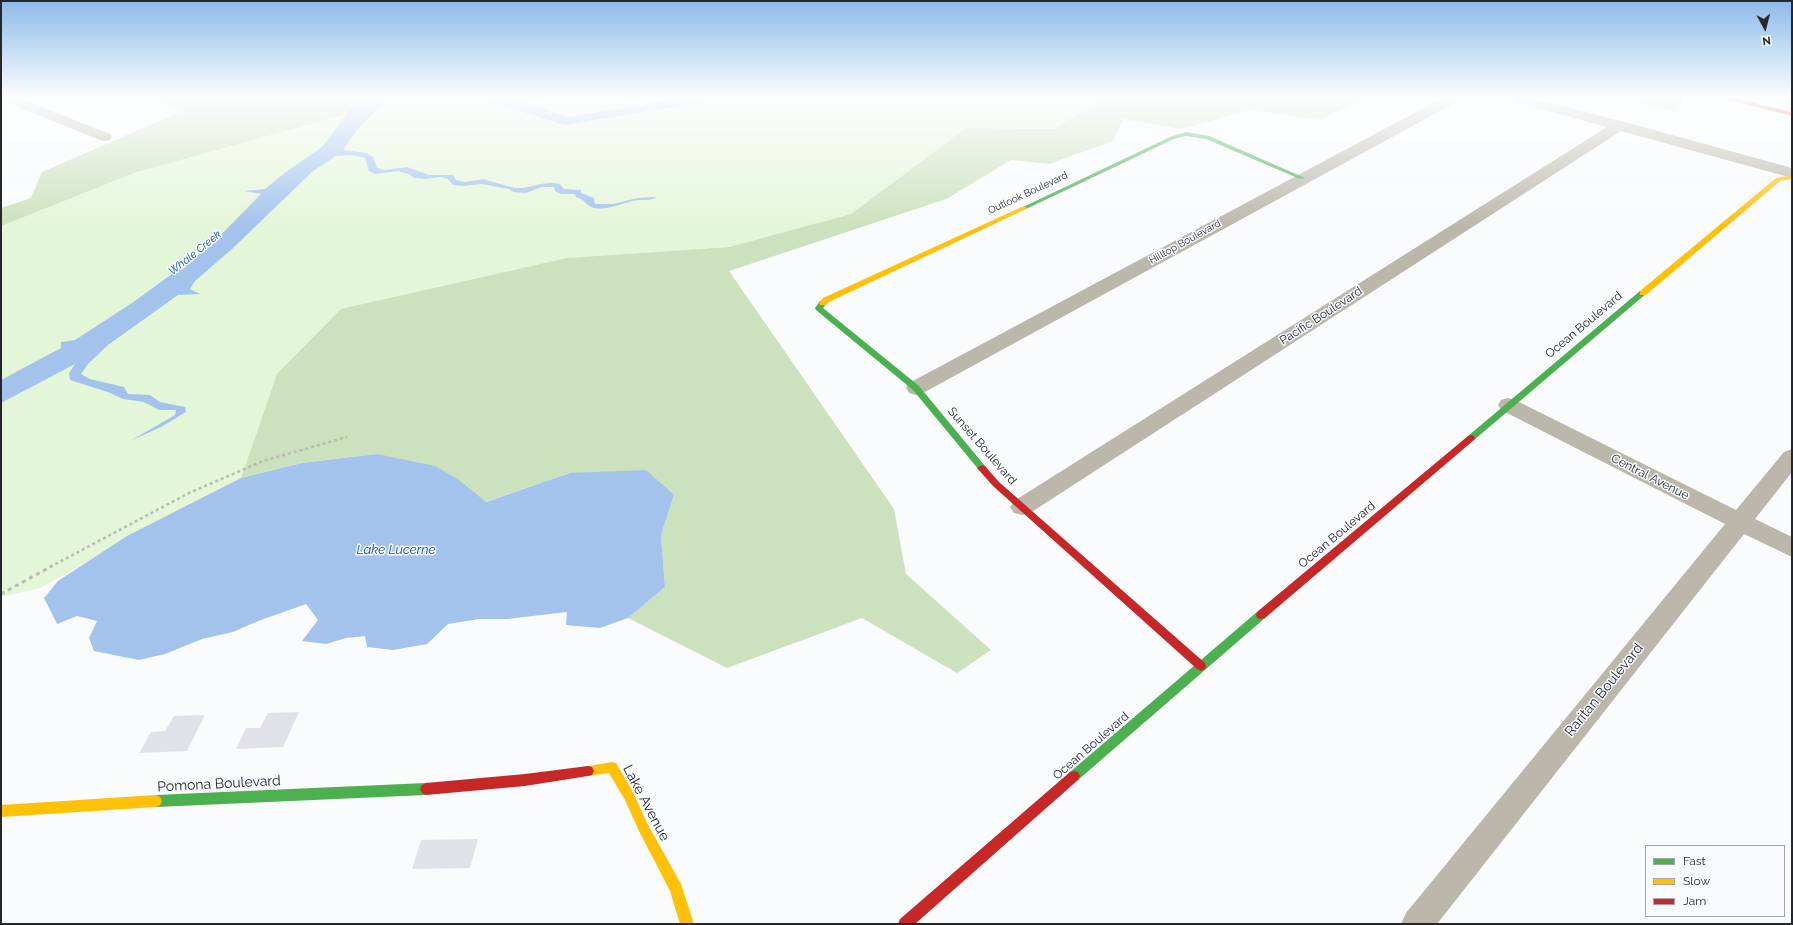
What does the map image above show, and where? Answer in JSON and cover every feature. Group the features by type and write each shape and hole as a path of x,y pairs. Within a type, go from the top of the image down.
{"main road":[{"name":"Outlook Boulevard","path":"883,273 1167,140"},
{"name":"Outlook Boulevard","path":"1214,140 1302,178"},
{"name":"Ocean Boulevard","path":"905,924 1201,666 1508,405 1778,179 1792,177"},
{"name":"Sunset Boulevard","path":"883,273 826,300 819,308 916,388 996,484 1201,666"},
{"name":"Lake Avenue","path":"438,788 525,780 612,767 629,796 643,827 676,890 687,924"},
{"name":"Pomona Boulevard","path":"1,811 94,804 438,788"}],"street":[{"name":"Hilltop Boulevard","path":"916,388 1373,140"},
{"name":"Pacific Boulevard","path":"1022,507 1598,140"},
{"path":"1672,140 1792,173"},
{"name":"Central Avenue","path":"1508,405 1792,548"},
{"name":"Raritan Boulevard","path":"1417,924 1792,457"}],"path":[{"path":"1,594 189,493 263,461 348,438"}],"green space":[{"path":"115,140 252,140 137,172 1,226 1,208 31,198 42,172"},
{"path":"235,140 950,140 851,214 729,247 567,258 277,374 241,478 40,588 1,597 1,226 137,172"},
{"path":"950,140 1113,140 1049,164 1011,160 946,199 729,271 894,509 906,574 991,650 957,673 862,618 727,668 628,618 665,587 661,535 674,495 570,473 485,502 459,481 377,454 302,463 241,478 277,374 341,309 567,258 729,247 851,214"}],"water":[{"name":"Whale Creek","path":"327,140 350,140 343,150 366,153 373,157 377,168 384,170 407,167 429,175 453,175 456,180 464,182 485,179 514,188 523,188 545,183 560,184 564,189 581,190 581,193 594,198 595,204 613,204 638,198 657,197 600,209 589,206 581,199 576,197 575,194 560,194 555,191 554,187 542,187 526,193 514,192 509,189 482,184 463,186 453,185 448,179 441,177 426,179 414,178 409,174 398,171 375,174 369,171 365,158 352,155 336,156 313,171 232,249 195,281 190,289 200,294 178,295 108,345 88,364 81,374 90,379 124,387 128,394 150,395 160,402 185,407 186,412 161,427 130,441 175,415 176,410 159,410 144,402 123,399 108,392 70,380 69,373 75,364 1,403 1,380 61,348 61,342 75,340 132,303 210,246 261,194 244,191 265,189 286,172 322,147"},
{"name":"Lake Lucerne","path":"377,454 435,466 459,480 486,502 570,473 646,470 674,495 661,535 665,587 628,618 600,628 566,625 567,612 507,619 479,619 448,624 427,644 393,650 367,647 365,636 346,638 326,644 302,641 318,620 306,604 258,621 233,632 202,639 165,654 139,660 94,651 89,638 97,621 77,616 57,624 44,598 58,581 127,536 241,478 302,463"}],"building":[{"path":"299,712 283,747 236,749 246,728 260,728 268,713"},
{"path":"205,715 187,751 139,753 151,732 165,731 174,716"},
{"path":"478,839 470,868 412,869 421,840"}],"traffic: fast":[{"path":"1024,208 1167,140"},
{"path":"1214,140 1302,178"},
{"path":"1471,438 1643,293"},
{"path":"823,303 819,308 916,388 982,468"},
{"path":"1074,776 1261,615"},
{"path":"156,801 426,789"}],"traffic: slow":[{"path":"1643,293 1778,179 1792,177"},
{"path":"823,303 826,300 1024,208"},
{"path":"588,771 612,767 629,796 643,827 676,889 687,924"},
{"path":"1,811 156,801"}],"traffic: jam":[{"path":"1261,615 1471,438"},
{"path":"982,468 996,484 1201,666"},
{"path":"426,789 525,780 588,771"},
{"path":"905,924 1074,776"}]}
